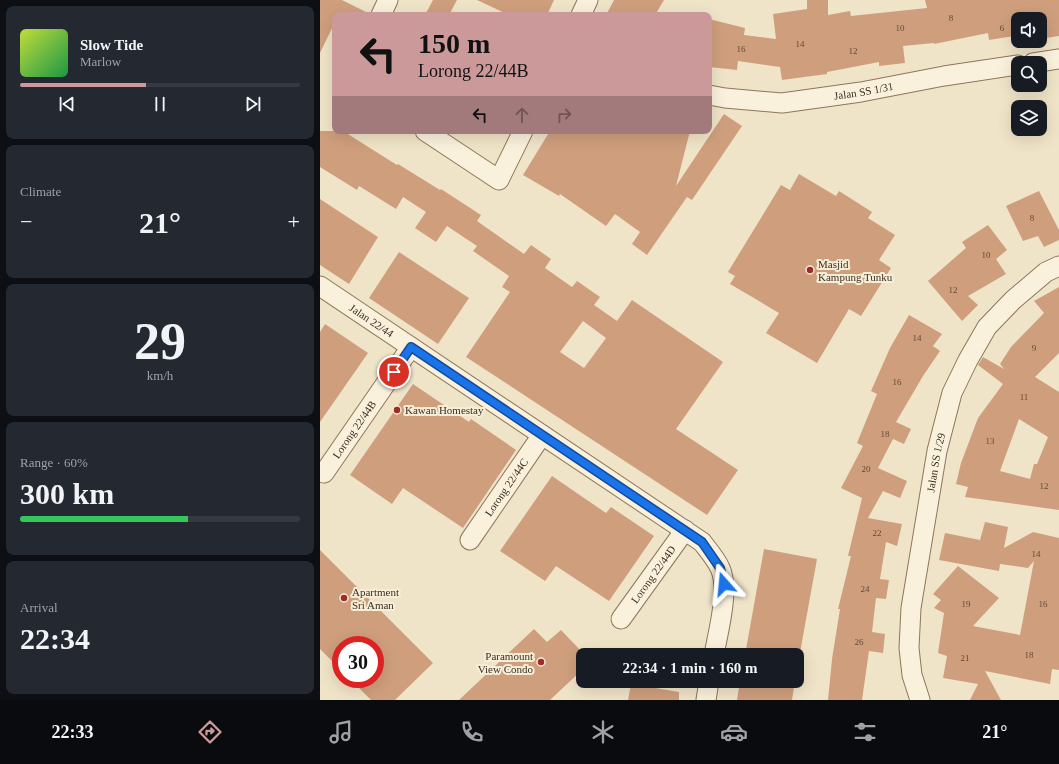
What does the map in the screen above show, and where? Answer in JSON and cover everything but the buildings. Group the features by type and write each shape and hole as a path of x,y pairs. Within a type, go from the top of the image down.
{"street":[{"path":"382,12 388,0"},
{"path":"582,12 588,0"},
{"path":"1047,61 1059,59"},
{"name":"Jalan SS 1/31","path":"712,96 782,103 861,92 944,76 1011,66"},
{"path":"430,134 499,180 522,134"},
{"name":"Jalan SS 1/29","path":"920,700 912,675 909,648 911,608 937,452 952,393 968,360 987,327 1013,300 1046,272 1059,266"},
{"name":"Jalan 22/44","path":"320,286 702,542 720,568 724,584 715,648"},
{"name":"Lorong 22/44B","path":"324,473 411,347"},
{"name":"Lorong 22/44C","path":"470,540 542,435"},
{"name":"Lorong 22/44D","path":"621,619 685,530"},
{"path":"706,700 708,688"}],"place":[{"name":"Masjid Kampung Tunku","path":"810,270"},
{"name":"Kawan Homestay","path":"397,410"},
{"name":"Apartment Sri Aman","path":"344,598"},
{"name":"Paramount View Condo","path":"541,662"}],"route":[{"path":"394,372 411,347 702,542 720,568 724,584"}]}
